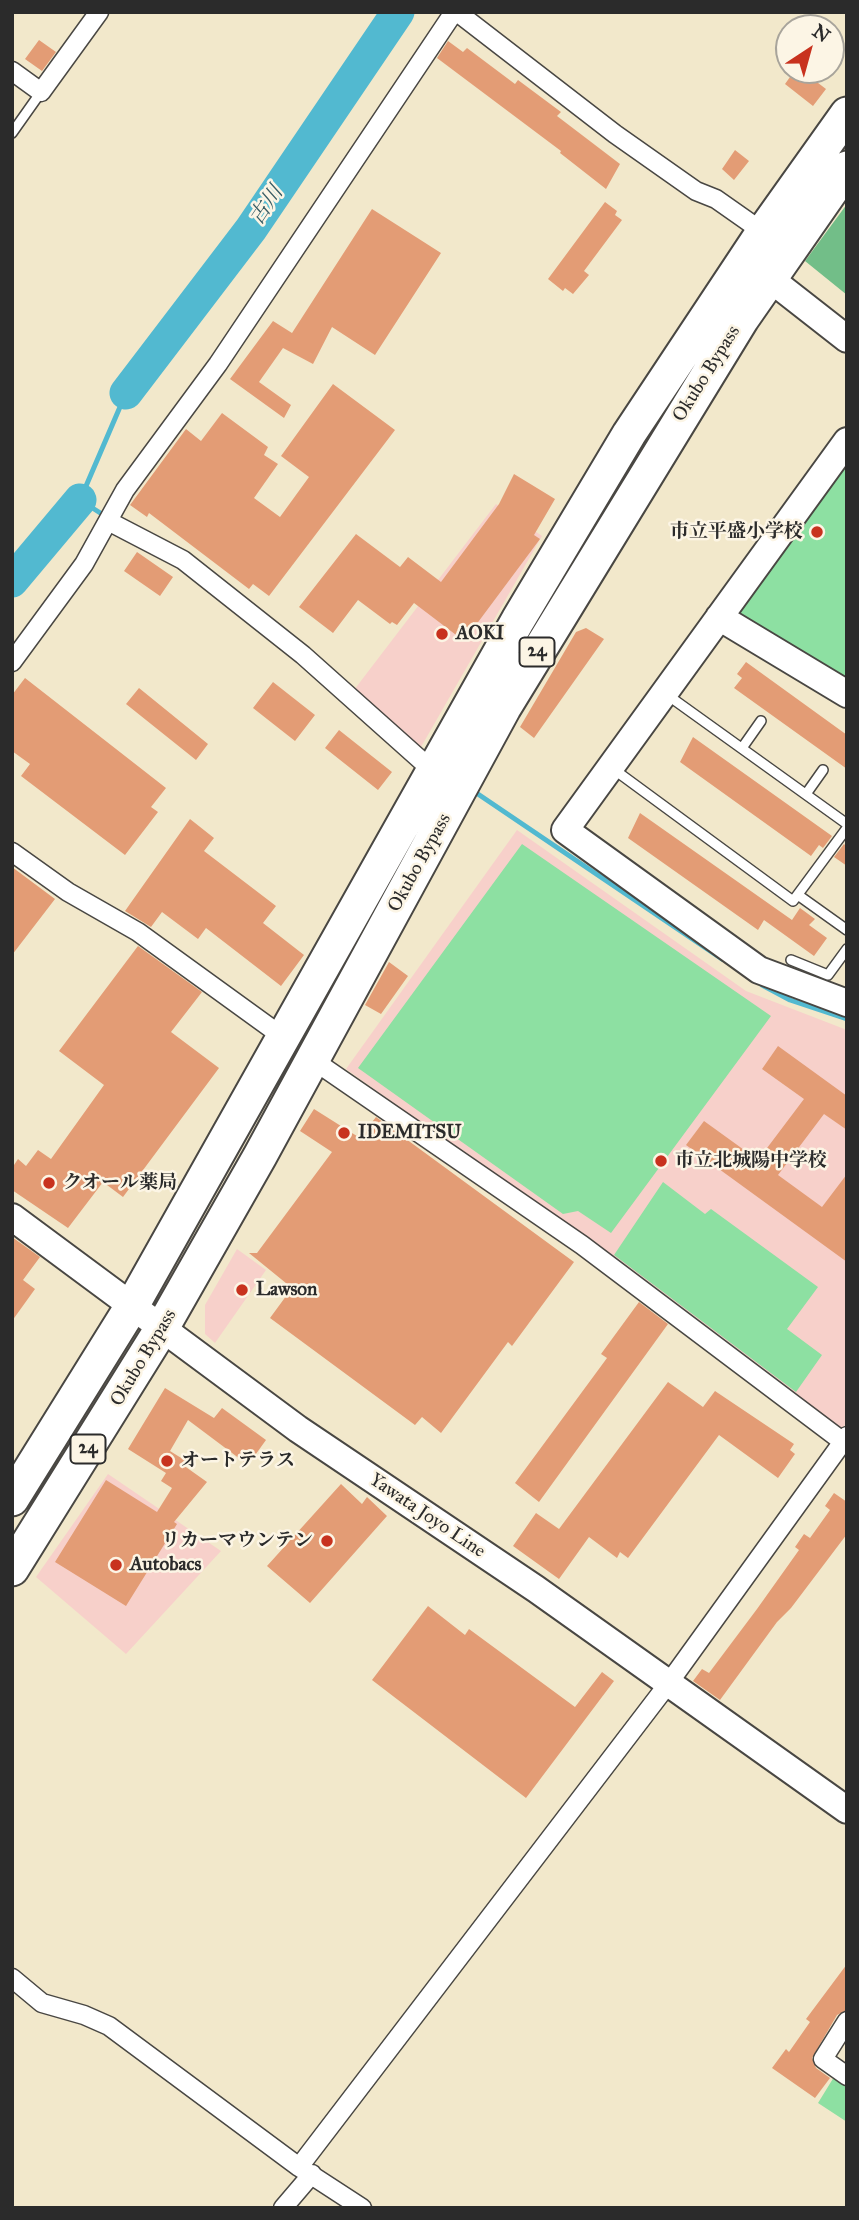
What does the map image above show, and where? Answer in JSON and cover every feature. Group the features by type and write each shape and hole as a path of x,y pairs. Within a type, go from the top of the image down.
{"highway":[{"name":"Okubo Bypass","path":"12,1499 132,1306 433,771 629,434 762,232 847,114"},
{"name":"Okubo Bypass","path":"12,1569 162,1328 313,1060 504,708 644,474 769,278 847,168"}],"street":[{"path":"12,71 41,92 99,12"},
{"path":"12,662 84,564 125,490 218,364 455,12 615,134 696,191 716,199 762,232 761,262 769,278 847,339"},
{"path":"847,441 565,830 759,970 847,1003"},
{"path":"108,521 183,559 303,655 433,771"},
{"path":"719,617 836,688 835,699 847,708"},
{"path":"12,852 68,892 138,932 283,1037"},
{"path":"283,2208 305,2170 668,1684 845,1438 582,1245 313,1060"},
{"name":"Yawata Joyo Line","path":"12,1217 298,1429 847,1810"},
{"path":"12,1979 42,2003 84,2015 108,2026 305,2170 362,2208"},
{"path":"847,2021 822,2059 847,2076"}],"lane":[{"path":"12,133 41,92"},
{"path":"611,767 793,901 798,895 847,826 665,693"},
{"path":"742,748 761,721"},
{"path":"806,794 823,770"},
{"path":"798,895 847,930"},
{"path":"791,960 828,975 847,949"}],"shaded area":[{"path":"496,504 542,536 421,747 354,690"},
{"name":"市立北城陽中学校","path":"517,830 746,991 847,1030 847,1423 843,1427 835,1428 602,1253 346,1069"},
{"path":"237,1249 266,1270 215,1343 205,1334 205,1305"},
{"path":"108,1474 221,1551 126,1654 36,1577"}],"green space":[{"path":"847,204 847,295 805,261"},
{"name":"市立平盛小学校","path":"847,460 847,679 733,615"},
{"path":"522,844 771,1016 611,1233 578,1211 563,1214 358,1068"},
{"path":"663,1182 705,1214 711,1209 818,1287 787,1329 822,1355 796,1392 614,1255"},
{"path":"834,2077 847,2085 847,2122 818,2103"}],"building":[{"path":"39,40 56,52 42,71 25,59"},
{"path":"448,41 463,52 467,48 515,84 518,80 561,112 557,116 620,164 606,189 560,153 561,151 437,58"},
{"path":"785,84 819,84 826,89 813,106"},
{"path":"735,150 749,161 734,180 722,169"},
{"path":"605,202 617,211 615,215 622,220 584,271 589,275 573,294 565,288 563,291 548,279"},
{"path":"372,209 441,253 375,355 332,327 313,364 283,348 259,382 291,405 284,418 230,379 273,321 292,333"},
{"path":"333,384 395,430 269,596 253,584 249,589 149,513 147,517 130,505 186,429 201,441 222,413 268,447 264,455 278,464 254,498 280,517 309,477 281,456"},
{"path":"514,474 555,499 534,535 540,539 464,641 414,603 397,625 392,622 390,624 358,600 333,633 299,607 356,534 400,567 408,557 441,582 499,504"},
{"path":"137,552 173,577 160,596 124,571"},
{"path":"586,628 604,639 534,738 520,727 576,632"},
{"path":"746,662 847,735 847,769 734,688 742,678 737,674"},
{"path":"25,678 166,788 151,807 158,812 125,855 21,776 30,764 12,751 12,695"},
{"path":"273,682 315,715 295,741 253,708"},
{"path":"139,688 208,744 196,760 126,704"},
{"path":"339,730 392,772 378,790 325,748"},
{"path":"693,737 832,836 823,848 819,845 811,856 680,762"},
{"path":"640,813 792,920 800,908 815,919 809,925 827,938 814,956 764,920 758,930 628,838"},
{"path":"190,819 214,838 204,851 276,906 263,923 304,955 281,986 206,928 198,939 162,912 151,927 125,911"},
{"path":"844,844 847,847 847,866 834,857"},
{"path":"12,867 55,899 12,955"},
{"path":"138,946 202,992 171,1032 219,1068 123,1197 103,1182 68,1228 12,1190 12,1168 18,1159 26,1166 38,1150 51,1159 104,1085 59,1051"},
{"path":"389,962 408,976 381,1014 365,1005"},
{"path":"778,1046 847,1096 847,1130 824,1114 778,1175 822,1207 847,1174 847,1262 686,1145 704,1121 758,1160 804,1099 762,1069"},
{"path":"314,1109 360,1138 376,1117 574,1262 512,1346 508,1342 441,1433 422,1417 415,1425 270,1318 292,1288 249,1253 257,1253 332,1152 300,1131"},
{"path":"12,1237 40,1257 23,1280 35,1289 12,1321"},
{"path":"639,1302 668,1324 539,1502 515,1483 607,1358 601,1354"},
{"path":"668,1382 703,1407 715,1391 794,1444 790,1450 795,1454 778,1478 719,1435 628,1558 620,1552 617,1558 589,1537 559,1579 513,1546 536,1513 559,1529"},
{"path":"165,1388 214,1418 222,1408 266,1440 248,1465 188,1420 170,1451 186,1461 183,1465 207,1482 174,1522 177,1524 126,1606 55,1562 106,1480 157,1512 172,1488 161,1481 166,1473 128,1449"},
{"name":"リカーマウンテン","path":"341,1484 362,1504 367,1497 387,1516 310,1603 267,1566"},
{"path":"834,1493 847,1502 847,1534 791,1608 777,1622 720,1700 693,1681 702,1669 709,1673 757,1609 799,1550 795,1547 804,1534 810,1538 830,1510 825,1506"},
{"path":"428,1606 465,1635 469,1629 575,1707 602,1672 614,1681 526,1798 372,1680"},
{"path":"847,1964 847,2010 837,2015 812,2058 816,2068 830,2078 815,2098 772,2068 786,2049 789,2052 810,2022 806,2019"}],"waterway":[{"name":"古川","path":"126,393 251,229 398,12"},
{"path":"105,516 80,500 126,393"},
{"name":"古川","path":"12,581 80,500"},
{"path":"472,790 722,959"},
{"path":"762,985 790,1000 847,1019"}],"place":[{"name":"市立平盛小学校","path":"817,532"},
{"name":"AOKI","path":"442,634"},
{"name":"IDEMITSU","path":"344,1133"},
{"name":"市立北城陽中学校","path":"661,1161"},
{"name":"クオール薬局","path":"49,1183"},
{"name":"Lawson","path":"242,1290"},
{"name":"オートテラス","path":"167,1461"},
{"name":"リカーマウンテン","path":"327,1541"},
{"name":"Autobacs","path":"116,1565"}]}
